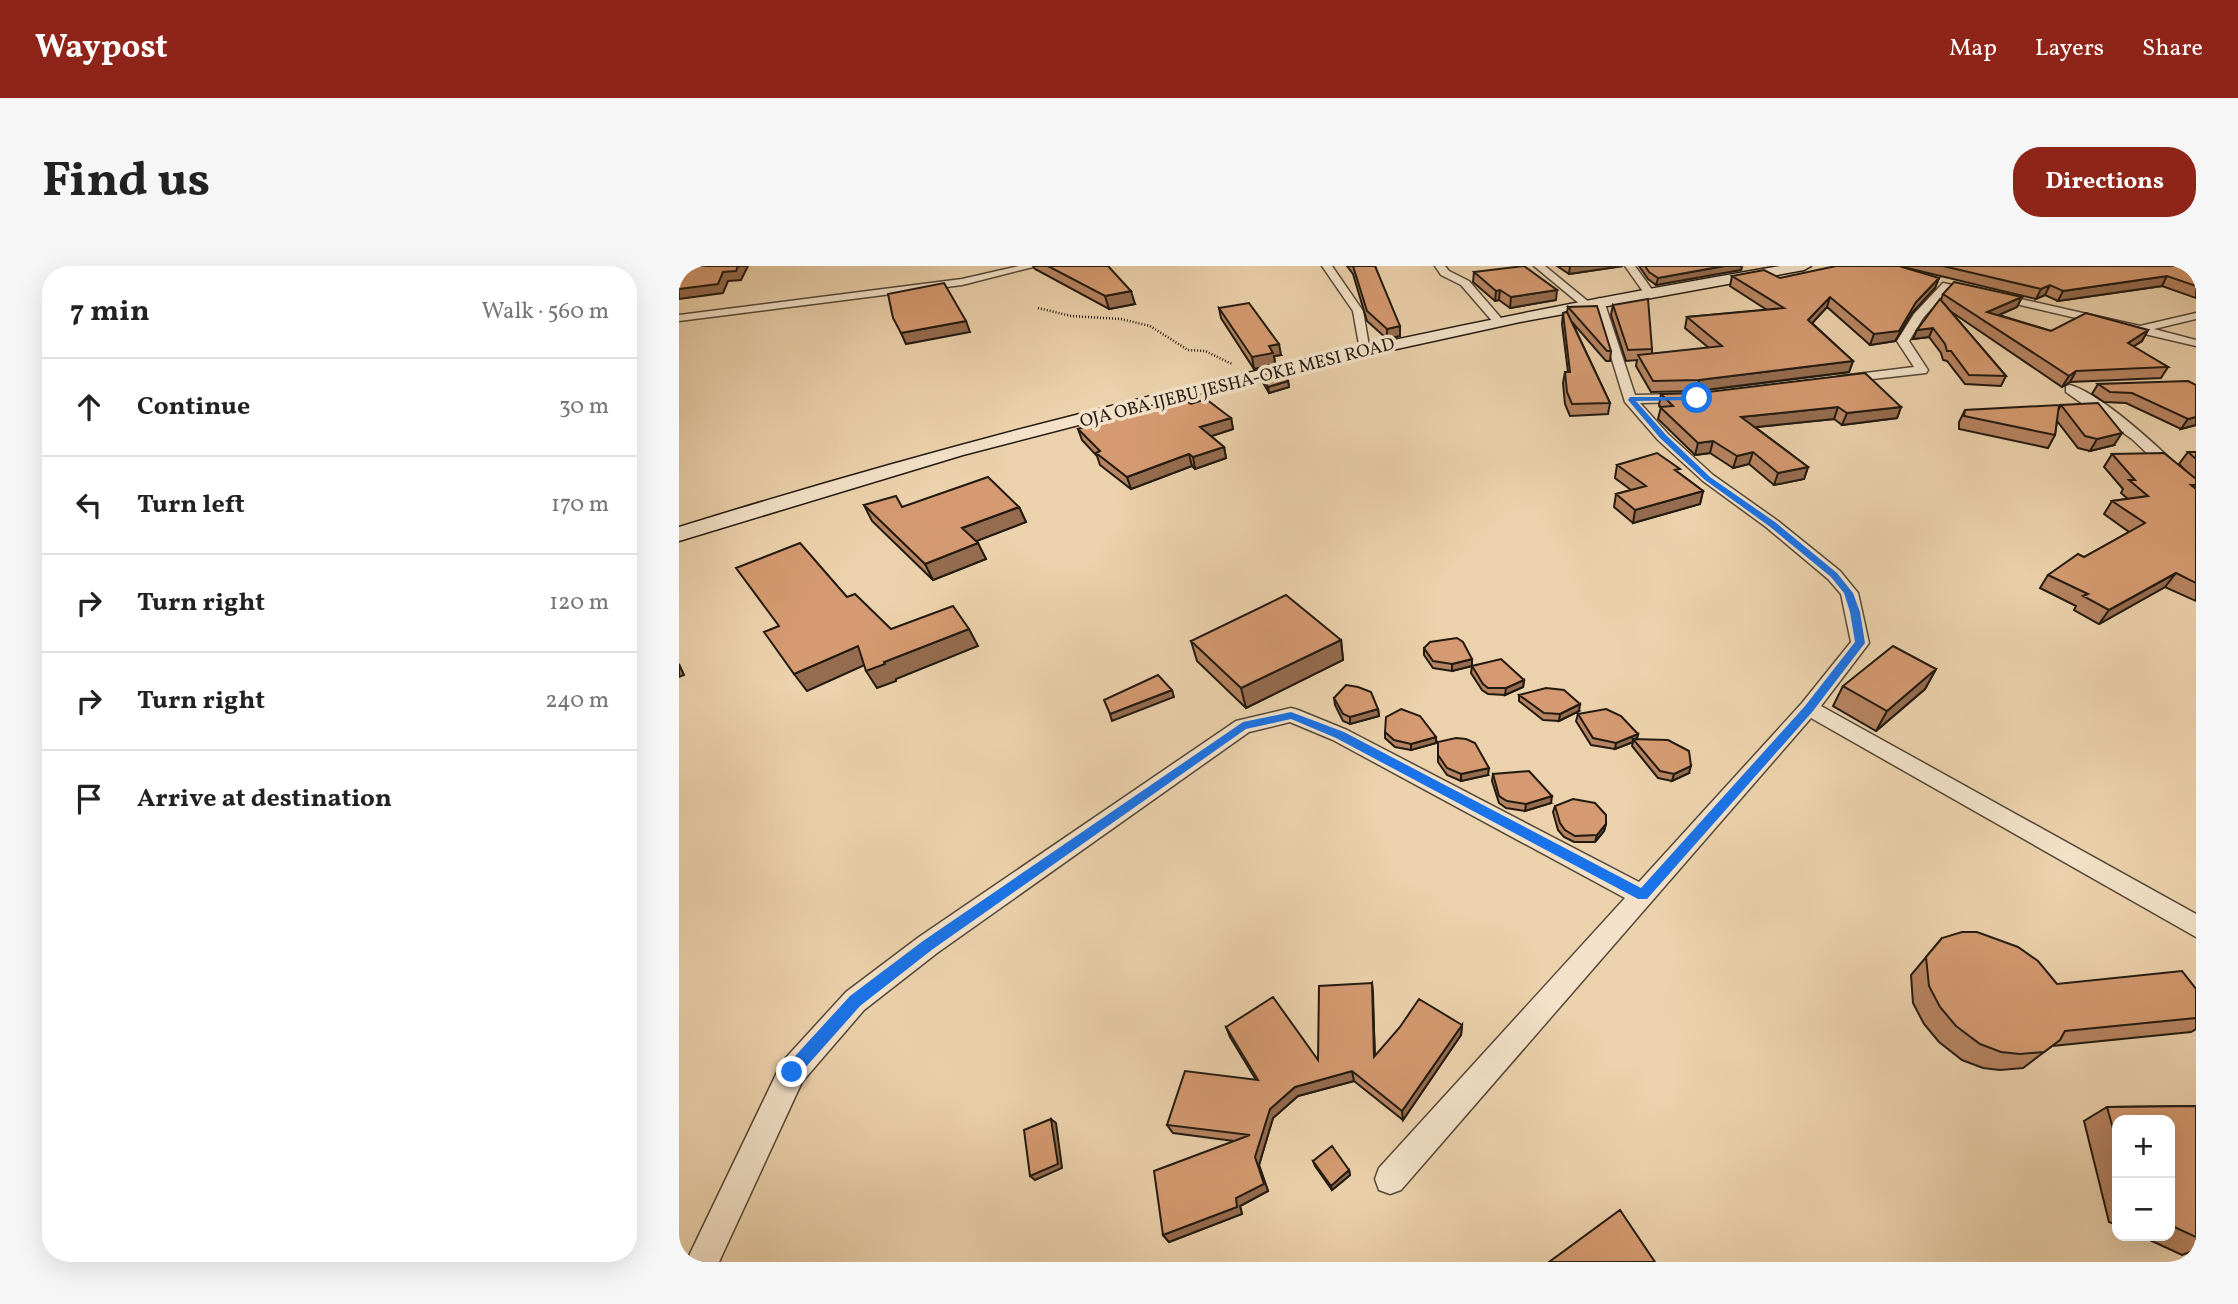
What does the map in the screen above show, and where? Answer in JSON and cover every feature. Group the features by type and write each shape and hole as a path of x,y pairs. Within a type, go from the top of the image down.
{"main road":[{"name":"OJA OBA IJEBU JESHA-OKE MESI ROAD","path":"679,534 754,510 1010,438 1246,376 1497,320 1804,266"}],"street":[{"path":"679,318 978,280 1032,266"},
{"path":"1327,266 1358,311 1366,350"},
{"path":"1440,266 1445,273 1465,283 1497,320"},
{"path":"1390,1179 1809,708 1860,643 1849,593 1834,575 1772,524 1708,478 1663,437 1630,399 1592,302 1539,266"},
{"path":"1630,266 1648,292"},
{"path":"969,270 978,280"},
{"path":"1832,381 1922,370 1903,341 1942,284 1961,288"},
{"path":"1988,294 2196,343"},
{"path":"2140,329 2196,316"},
{"path":"2095,387 2064,389 2095,403 2151,446 2196,492"},
{"path":"1630,399 1697,398"},
{"path":"1809,708 2196,926"},
{"path":"702,1262 792,1072 855,1001 928,945 1243,726 1291,715 1340,735 1643,895"}],"path":[{"path":"1038,308 1071,316 1121,319 1150,326 1188,350 1205,351 1235,366 1246,376"}],"building":[{"path":"738,266 736,271 723,272 718,284 679,289 679,267"},
{"path":"1048,266 1108,266 1131,291 1105,296"},
{"path":"1353,266 1375,266 1400,326 1387,329 1367,311"},
{"path":"1524,266 1557,290 1511,297 1500,290 1496,291 1474,272"},
{"path":"1645,266 1724,266 1658,278"},
{"path":"1836,266 1899,266 1939,278 1916,302 1899,331 1874,334 1830,297 1808,320 1853,361 1699,380 1653,381 1638,355 1722,346 1687,317 1784,308 1732,276 1764,270 1780,278"},
{"path":"1943,266 2196,266 2196,286 2167,276 2063,291 2050,285 2041,289"},
{"path":"1954,282 2022,297 1987,312 2051,331 2086,313 2148,330 2128,343 2168,367 2076,371 2069,376 1943,294"},
{"path":"944,283 966,321 901,333 893,318 888,294"},
{"path":"1648,299 1652,349 1628,350 1613,305"},
{"path":"1940,299 2006,376 1969,375 1951,351 1947,351 1933,328 1917,330"},
{"path":"1249,303 1279,344 1269,346 1273,353 1252,357 1219,308"},
{"path":"1597,306 1611,351 1607,351 1568,307"},
{"path":"1567,312 1610,403 1572,404 1567,392 1565,372 1570,372 1563,313"},
{"path":"1282,371 1288,381 1268,387 1261,375"},
{"path":"1865,373 1901,407 1847,413 1838,407 1741,417 1808,467 1778,473 1753,452 1737,456 1713,441 1698,443 1660,407 1673,406 1661,394 1700,393"},
{"path":"2188,381 2196,385 2196,417 2188,419 2132,393 2110,392 2098,384"},
{"path":"1206,399 1231,418 1200,427 1224,447 1193,457 1189,454 1127,477 1096,453 1100,451 1078,429 1169,400 1175,404 1185,400 1191,404"},
{"path":"2098,403 2122,433 2097,439 2085,436 2061,405"},
{"path":"2059,405 2055,435 1964,416 1965,410"},
{"path":"1657,453 1680,469 1675,470 1703,491 1635,510 1616,494 1646,486 1617,465"},
{"path":"2164,453 2196,479 2196,485 2191,485 2196,489 2196,583 2176,573 2109,610 2083,596 2088,594 2048,575 2078,554 2084,557 2145,523 2112,501 2148,496 2129,480 2135,480 2112,454"},
{"path":"988,477 1019,507 962,528 978,543 925,564 864,505 896,496 902,507"},
{"path":"800,543 847,597 855,594 891,629 953,606 969,629 866,671 858,646 794,674 764,632 779,626 736,568"},
{"path":"1286,595 1341,640 1241,688 1191,641"},
{"path":"1457,638 1463,642 1472,659 1452,664 1433,661 1424,648 1430,642"},
{"path":"1893,646 1936,669 1887,711 1843,686"},
{"path":"1501,659 1524,680 1506,688 1488,688 1472,666"},
{"path":"1158,675 1172,690 1110,714 1104,700"},
{"path":"1346,685 1371,692 1378,709 1350,717 1343,714 1334,698"},
{"path":"1546,688 1564,690 1580,704 1560,714 1544,713 1519,695"},
{"path":"1401,709 1420,716 1436,737 1411,744 1394,740 1385,732 1386,717"},
{"path":"1606,709 1621,716 1638,734 1616,743 1593,738 1578,714"},
{"path":"1456,738 1475,743 1489,768 1461,774 1447,768 1438,755 1438,742"},
{"path":"1633,739 1668,740 1689,751 1691,766 1674,774 1660,771"},
{"path":"1529,771 1552,796 1526,804 1507,801 1499,796 1493,774"},
{"path":"1573,799 1595,803 1606,815 1606,824 1597,835 1575,836 1560,823 1555,806"},
{"path":"1962,932 1977,932 2018,947 2038,961 2057,984 2182,971 2196,989 2196,1018 2065,1031 2060,1040 2044,1052 2001,1052 1980,1044 1956,1026 1940,1007 1929,986 1926,957 1942,938"},
{"path":"1372,983 1374,1057 1400,1027 1419,999 1462,1025 1402,1111 1352,1071 1295,1087 1270,1109 1255,1157 1264,1184 1236,1198 1237,1207 1163,1235 1154,1171 1250,1135 1167,1125 1185,1071 1258,1080 1226,1027 1273,997 1318,1060 1319,986"},
{"path":"2196,1106 2196,1237 2175,1227 2175,1115 2112,1115 2112,1125 2107,1107"},
{"path":"1051,1119 1058,1164 1030,1176 1024,1130"},
{"path":"1332,1146 1349,1170 1331,1186 1313,1161"},
{"path":"1620,1210 1655,1262 1549,1262"}],"route":[{"path":"792,1072 855,1001 928,945 1243,726 1291,715 1340,735 1643,895 1809,708 1860,643 1849,593 1834,575 1772,524 1708,478 1663,437 1630,399 1697,398"}]}
